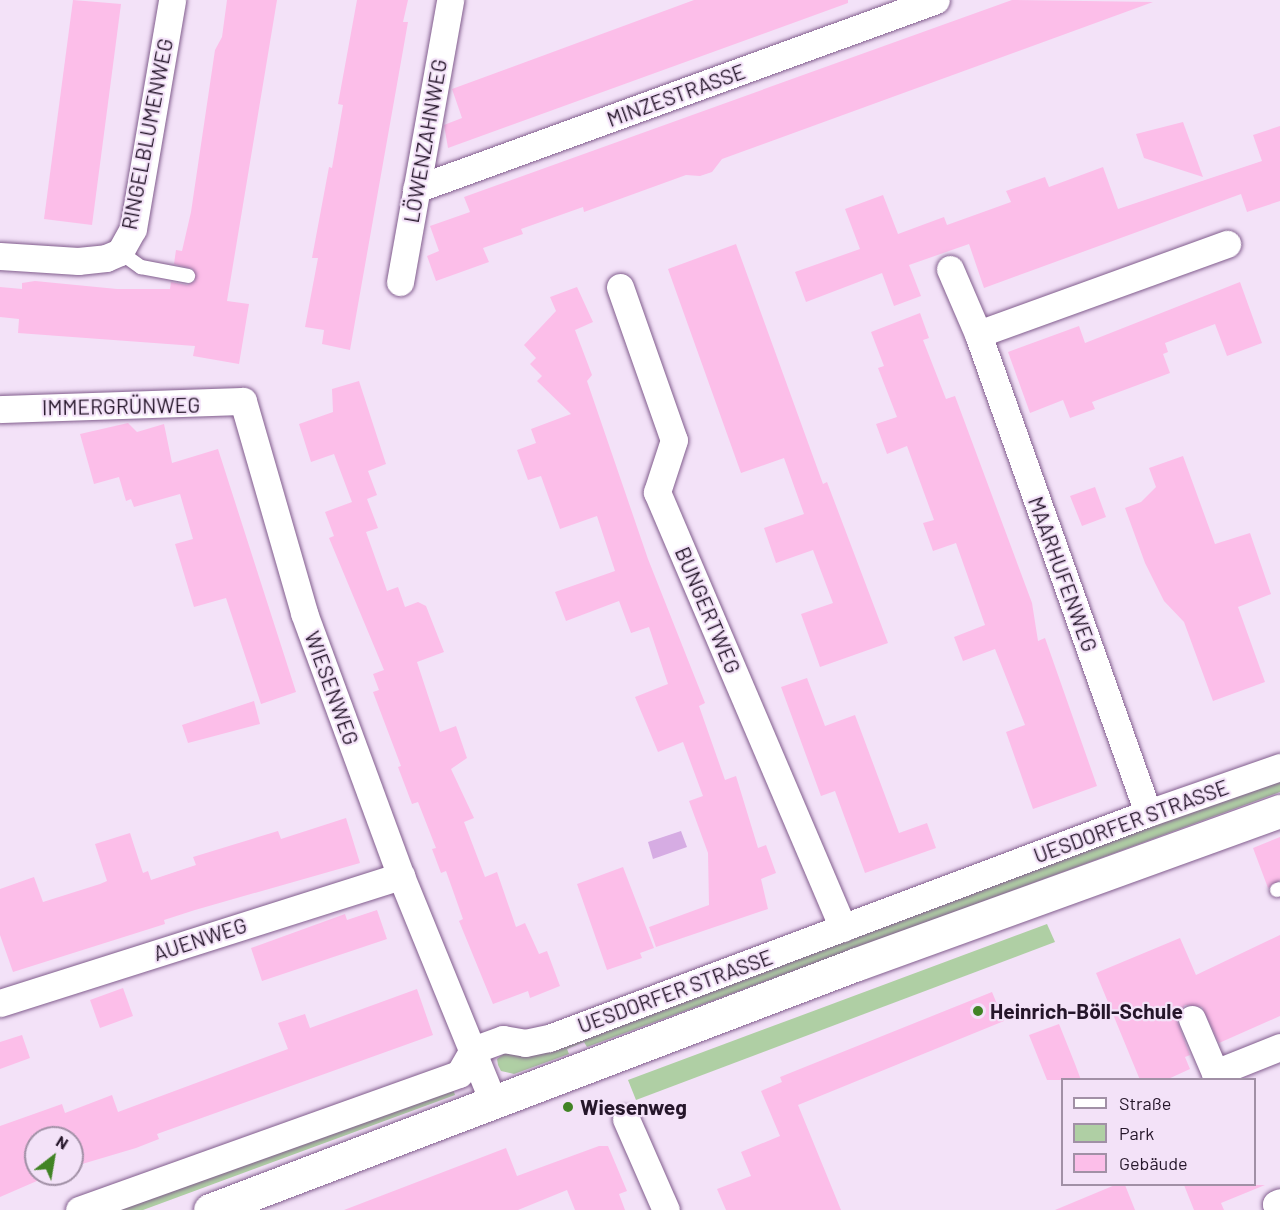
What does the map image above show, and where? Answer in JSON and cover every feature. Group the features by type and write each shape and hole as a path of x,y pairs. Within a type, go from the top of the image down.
{"street":[{"name":"RINGELBLUMENWEG","path":"0,256 78,261 106,258 120,252 133,229 172,0"},
{"name":"LÖWENZAHNWEG","path":"400,282 450,0"},
{"name":"MINZESTRASSE","path":"416,189 884,9 936,0"},
{"path":"978,334 1227,244"},
{"name":"MAARHUFENWEG","path":"950,269 978,334 1148,813"},
{"name":"BUNGERTWEG","path":"620,287 674,440 657,492 843,928"},
{"name":"IMMERGRÜNWEG","path":"0,409 243,401"},
{"name":"WIESENWEG","path":"243,401 304,613 401,876 493,1101"},
{"name":"UESDORFER STRASSE","path":"473,1050 503,1039 525,1042 549,1038 1148,813 1280,767"},
{"name":"UESDORFER STRASSE","path":"224,1208 493,1101 1280,811"},
{"name":"AUENWEG","path":"0,1003 401,876"},
{"path":"1192,1019 1215,1073 1280,1047"},
{"path":"79,1210 459,1074 473,1050"},
{"path":"626,1119 666,1210"},
{"path":"1278,1210 1276,1204 1280,1202"}],"lane":[{"path":"120,252 141,267 188,276"}],"green space":[{"path":"1280,775 1280,792 587,1047 584,1042 567,1049 569,1054 514,1074 501,1071 498,1065 497,1059 507,1051"},
{"path":"1047,924 1055,942 636,1100 628,1080"},
{"path":"453,1089 455,1095 143,1210 119,1210"}],"shaded area":[{"path":"681,831 687,847 653,859 648,842"}],"building":[{"path":"73,0 121,4 92,225 44,219"},
{"path":"227,0 277,0 227,301 249,304 239,364 193,356 195,346 18,333 19,319 0,317 0,287 22,289 22,283 35,281 117,289 170,289 171,282 187,285 195,281 193,269 174,264 176,250 182,251 191,212 215,50 222,37"},
{"path":"357,0 408,0 403,22 408,22 350,350 322,344 324,330 305,327 318,258 312,258 343,105 338,104"},
{"path":"694,0 848,0 848,3 448,148 444,125 462,118 452,89"},
{"path":"1012,0 1153,2 722,159 712,172 700,176 686,175 584,212 583,207 521,229 523,234 483,248 489,262 436,281 427,256 439,251 430,226 470,212 464,197"},
{"path":"1183,122 1203,177 1144,158 1136,134"},
{"path":"1280,126 1280,201 1247,212 1241,194 984,288 969,244 909,265 921,296 894,306 882,273 806,302 795,272 860,249 845,209 883,195 898,234 944,217 947,225 1011,202 1006,191 1045,177 1049,187 1103,167 1118,209 1262,161 1253,135"},
{"path":"736,244 823,484 827,482 888,643 820,667 801,614 833,603 813,550 776,563 764,528 804,514 784,458 741,473 668,269"},
{"path":"1240,282 1262,343 1227,356 1215,324 1165,343 1168,352 1163,354 1170,373 1092,402 1095,409 1070,418 1063,400 1030,413 1008,352 1079,326 1085,343"},
{"path":"577,287 593,322 575,330 592,375 587,381 648,559 705,703 699,706 725,780 736,776 758,848 766,845 776,873 761,879 768,909 656,947 649,927 709,905 708,853 689,801 703,796 683,742 658,752 635,697 668,684 649,627 631,633 619,601 566,621 555,592 615,571 597,516 560,529 541,476 528,480 517,450 536,443 531,429 571,414 537,381 542,376 530,364 536,358 524,345 556,311 550,297"},
{"path":"920,313 929,338 923,340 946,399 955,396 1032,603 1038,641 1045,638 1097,786 1033,809 1006,732 1025,725 995,649 963,661 954,637 985,625 956,543 933,551 923,523 934,520 907,446 887,454 876,424 897,417 878,368 884,366 871,332"},
{"path":"359,381 386,464 368,471 377,495 367,499 378,528 366,532 387,591 398,587 405,607 418,602 426,606 444,652 417,662 440,732 456,726 467,758 451,769 474,818 464,822 485,877 497,872 516,927 525,923 539,954 547,951 560,986 530,998 528,991 493,1004 459,921 463,919 446,871 441,873 432,849 436,848 418,802 412,804 398,767 401,766 373,692 379,690 373,674 384,670 329,538 334,536 325,512 352,502 334,454 311,462 299,424 333,412 332,389"},
{"path":"128,423 137,432 164,424 172,463 218,449 296,692 261,704 226,598 194,607 175,544 193,539 180,494 134,507 131,499 126,501 119,477 94,484 80,434"},
{"path":"1183,456 1215,544 1250,533 1271,594 1238,607 1265,682 1213,701 1184,622 1164,601 1145,563 1125,508 1141,502 1156,487 1149,468"},
{"path":"1095,487 1106,517 1082,526 1070,496"},
{"path":"807,678 825,726 855,715 899,833 927,823 936,848 865,873 835,791 821,796 781,687"},
{"path":"254,701 260,724 188,743 182,725"},
{"path":"346,818 360,863 195,910 164,920 165,924 13,972 0,935 0,889 34,877 43,902 107,881 95,844 130,833 143,873 148,871 151,880 196,865 193,857 278,831 281,839"},
{"path":"1280,837 1280,880 1268,888 1253,848"},
{"path":"623,867 654,948 640,953 642,958 607,970 577,884"},
{"path":"377,910 387,939 262,981 251,948 345,914 347,920"},
{"path":"1280,935 1280,1016 1219,1043 1202,1007 1185,1005 1176,1018 1190,1055 1185,1057 1190,1069 1170,1078 1139,1078 1096,973 1180,938 1196,975"},
{"path":"123,988 133,1016 100,1028 90,1000"},
{"path":"417,989 433,1035 157,1134 159,1139 136,1148 84,1163 84,1126 24,1126 25,1186 0,1197 0,1126 62,1104 65,1113 112,1095 118,1112 288,1049 278,1023 305,1014 310,1028"},
{"path":"992,992 1004,1021 798,1105 841,1210 726,1210 717,1189 751,1176 741,1152 780,1136 761,1091 782,1082 780,1077"},
{"path":"1059,1024 1080,1078 1047,1080 1029,1035"},
{"path":"22,1035 30,1058 0,1069 0,1042"},
{"path":"599,1146 608,1146 627,1191 619,1194 625,1210 575,1210 567,1190 518,1210 344,1210 506,1148 517,1176"},
{"path":"1265,1185 1221,1203 1224,1210 1194,1210 1184,1186"},
{"path":"1113,1186 1125,1186 1135,1210 1055,1210"}],"place":[{"name":"Heinrich-Böll-Schule","path":"978,1011"},
{"name":"Wiesenweg","path":"568,1107"}]}
